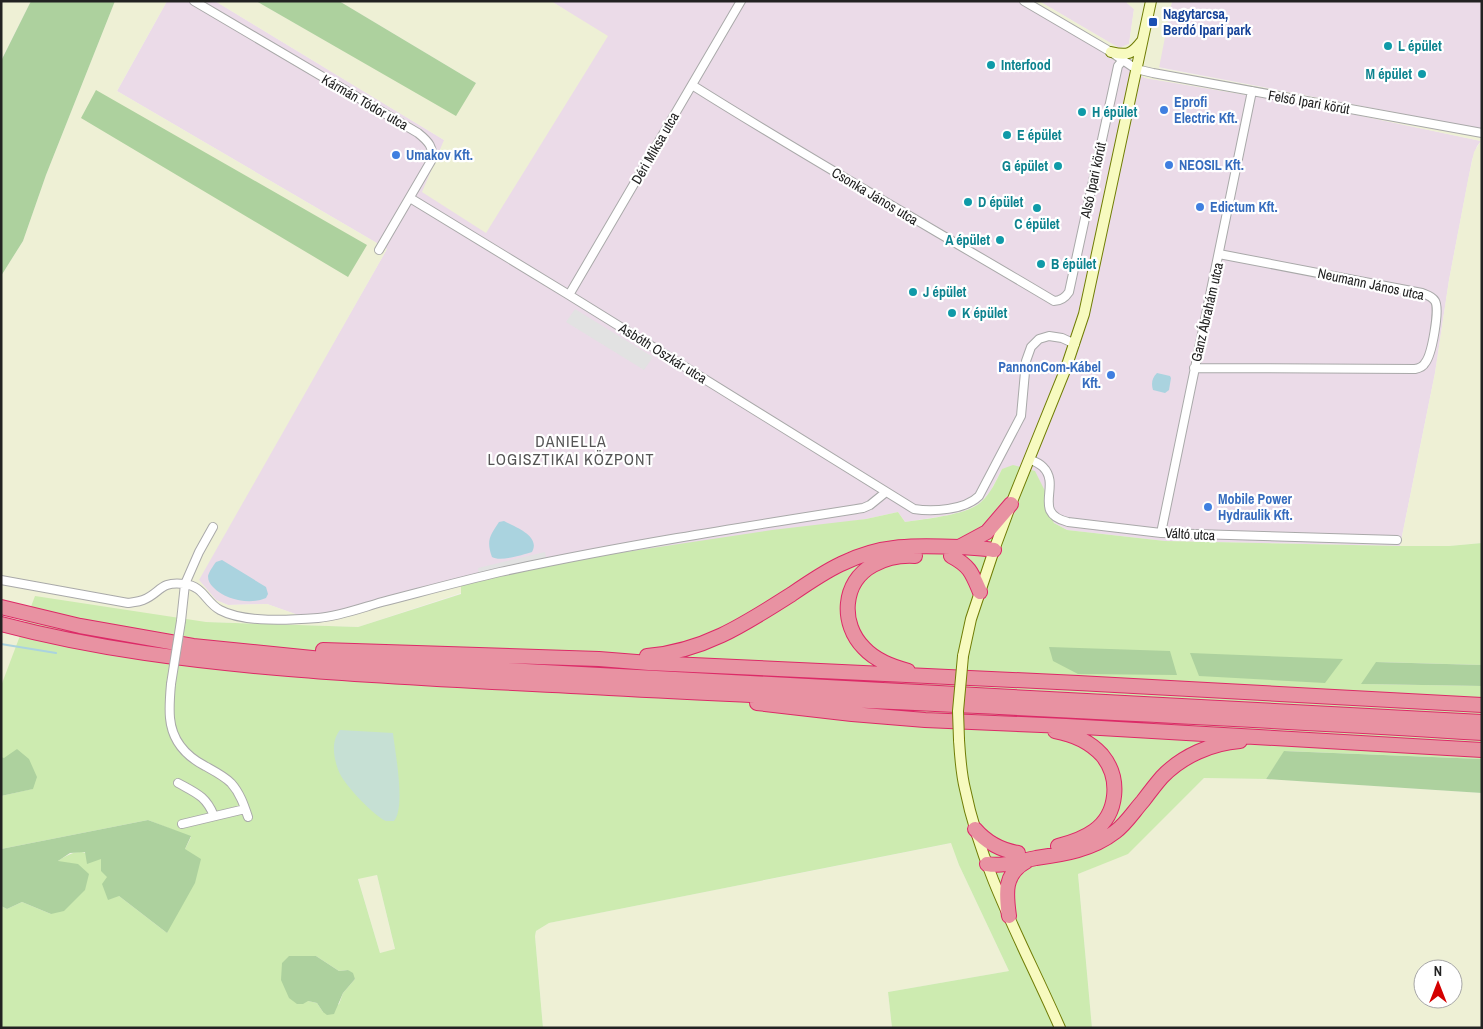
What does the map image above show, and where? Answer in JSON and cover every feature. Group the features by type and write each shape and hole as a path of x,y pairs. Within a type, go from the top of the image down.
{"highway":[{"path":"955,552 987,532 1011,504"},
{"path":"599,659 668,654 713,640 749,622 825,572 866,553 881,549 930,546 955,552 969,568 980,592"},
{"path":"940,677 908,671 879,661 862,647 848,622 848,600 852,587 872,565 887,559 983,548 994,550"},
{"path":"1,607 80,626 193,646 312,658 426,666 1482,722"},
{"path":"1,624 78,642 183,659 235,665 382,676 1482,733"},
{"path":"193,646 228,645 308,650 599,659 1478,705"},
{"path":"702,693 739,700 852,714 925,720 1066,726 1482,750"},
{"path":"987,863 996,856 1060,845 1076,841 1094,832 1102,824 1111,808 1114,797 1113,778 1107,764 1102,755 1092,746 1064,733 1010,724"},
{"path":"987,863 1001,865 1086,848 1115,832 1163,776 1185,759 1218,745 1236,741 1280,738"},
{"path":"975,829 982,837 994,845 1018,853"},
{"path":"1009,916 1008,882 1012,874 1024,862 1032,859"}],"main road":[{"path":"1060,1028 1009,916 975,829 964,787 958,711 963,656 971,619 1011,504 1084,314 1151,1"},
{"path":"1112,52 1128,54 1143,40"}],"street":[{"name":"Kármán Tódor utca","path":"194,1 425,138 430,145 432,157 379,250"},
{"name":"Déri Miksa utca","path":"569,295 740,1"},
{"path":"1024,1 1112,52 1136,69"},
{"name":"Alsó Ipari körút","path":"1061,300 1069,292 1118,66 1123,60"},
{"name":"Felső Ipari körút","path":"1136,69 1153,74 1482,133"},
{"name":"Csonka János utca","path":"692,85 828,168 1054,301 1061,300"},
{"name":"Ganz Ábrahám utca","path":"1161,533 1194,368 1220,254 1252,91"},
{"name":"Asbóth Oszkár utca","path":"410,198 914,509 956,508 970,503 979,496 1021,416 1026,361 1031,347 1038,339 1049,336 1062,338 1074,344"},
{"name":"Neumann János utca","path":"1194,368 1415,369 1425,364 1430,352 1438,311 1435,300 1431,296 1220,254"},
{"name":"Váltó utca","path":"1029,459 1042,465 1046,470 1050,487 1048,507 1059,520 1161,533 1397,540"},
{"path":"1,580 128,603 142,601 163,586 169,584 186,584 197,588 214,606 228,613 266,620 320,618 469,579 561,559 863,508 876,501 886,492"},
{"path":"213,527 199,552 186,584 171,684 170,718 176,740 193,759 231,784 241,797 248,818"},
{"path":"178,783 203,798 214,816"},
{"path":"182,824 245,808"}],"shaded area":[{"path":"167,1 215,1 444,140 607,37 551,1 1017,1 1087,41 1112,59 1145,78 1319,107 1481,141 1472,160 1449,280 1435,373 1400,546 1165,541 1067,530 1054,523 1044,506 1045,491 1002,469 990,492 979,504 964,511 944,516 905,522 898,512 866,519 461,583 318,622 267,604 228,605 216,600 198,579 387,249 117,91"},
{"path":"1039,1 1127,1 1134,9 1129,44 1119,48"},
{"path":"1172,1 1482,1 1482,129 1158,67"},
{"path":"575,309 653,357 644,370 566,322"},
{"path":"545,552 546,558 479,575 478,568"}],"green space":[{"path":"1,1 31,1 1,60"},
{"path":"31,1 115,1 46,175 23,241 1,276 1,61"},
{"path":"115,1 167,1 117,91 387,249 199,580 216,600 228,605 267,604 318,622 461,583 461,593 358,627 206,622 1,686 1,276 23,241 46,175"},
{"path":"215,1 256,1 456,115 476,83 339,1 551,1 608,36 486,233 422,192 444,140"},
{"path":"256,1 339,1 476,83 456,116"},
{"path":"1017,1 1039,1 1119,48 1129,44 1134,9 1127,1 1172,1 1159,68 1482,129 1482,543 1449,546 1400,546 1435,373 1449,280 1468,180 1474,152 1481,141 1319,107 1145,78 1112,59 1087,41"},
{"path":"96,90 367,245 348,277 81,118"},
{"path":"1013,465 1035,471 1045,491 1044,506 1054,523 1067,530 1165,541 1400,546 1449,546 1482,543 1482,665 1377,662 1362,684 1482,686 1482,759 1285,751 1266,779 1204,778 1128,854 1078,874 1092,1028 892,1028 888,992 1009,971 959,865 951,843 549,923 536,931 535,936 543,1028 1,1028 1,906 7,909 22,902 51,914 58,861 70,854 83,852 101,858 108,877 119,896 167,933 185,849 191,837 148,820 1,849 1,796 32,789 1,757 1,686 35,596 206,622 358,627 461,594 461,583 599,556 772,530 866,519 898,512 905,522 956,513 981,502 990,491 1002,469","holes":["377,875 395,949 380,953 358,879","289,956 316,956 339,971 348,970 355,979 343,993 339,1004 323,1012 317,1003 308,1001"]},
{"path":"1049,647 1170,651 1177,675 1078,674 1053,661"},
{"path":"1190,653 1343,659 1325,683 1199,676"},
{"path":"1376,662 1482,665 1482,686 1361,684"},
{"path":"340,730 393,733 399,792 399,804 394,821 386,821 375,814 340,774 335,758 334,746"},
{"path":"17,749 29,759 37,777 33,789 1,796 1,757 4,758"},
{"path":"1284,751 1482,759 1482,793 1266,779"},
{"path":"1204,778 1270,779 1482,793 1482,1028 1092,1028 1078,874 1128,853"},
{"path":"148,820 191,836 185,849 201,859 195,883 167,933 119,896 108,900 102,884 107,877 101,871 101,859 87,864 85,852 70,853 58,861 78,864 89,874 85,890 64,911 51,914 22,902 7,909 1,906 1,849"},
{"path":"952,843 959,865 1009,971 888,992 892,1028 543,1028 535,936 536,931 549,923"},
{"path":"377,875 395,950 380,953 358,878"},
{"path":"289,956 316,956 339,971 348,970 353,973 355,979 343,993 334,1014 327,1015 317,1003 308,1001 303,1004 297,1004 289,998 281,980 282,963"}],"water":[{"path":"1157,373 1170,376 1171,378 1169,390 1165,393 1153,390 1152,381"},
{"path":"504,521 520,529 530,537 534,546 532,552 500,559 492,557 489,546 490,538 499,522"},
{"path":"222,560 266,587 268,594 266,598 253,601 238,600 224,595 213,587 208,576 216,562"}],"waterway":[{"path":"1,644 56,653"}],"place":[{"name":"Nagytarcsa, Berdó Ipari park","path":"1153,22"},
{"name":"L épület","path":"1388,46"},
{"name":"Interfood","path":"991,65"},
{"name":"M épület","path":"1422,74"},
{"name":"Eprofi Electric Kft.","path":"1164,110"},
{"name":"H épület","path":"1082,112"},
{"name":"E épület","path":"1007,135"},
{"name":"Umakov Kft.","path":"396,155"},
{"name":"NEOSIL Kft.","path":"1169,165"},
{"name":"G épület","path":"1058,166"},
{"name":"D épület","path":"968,202"},
{"name":"Edictum Kft.","path":"1200,207"},
{"name":"C épület","path":"1037,208"},
{"name":"A épület","path":"1000,240"},
{"name":"B épület","path":"1041,264"},
{"name":"J épület","path":"913,292"},
{"name":"K épület","path":"952,313"},
{"name":"PannonCom-Kábel Kft.","path":"1111,375"},
{"name":"Mobile Power Hydraulik Kft.","path":"1208,507"}],"district":[{"name":"DANIELLA LOGISZTIKAI KÖZPONT","path":"571,450"}]}
